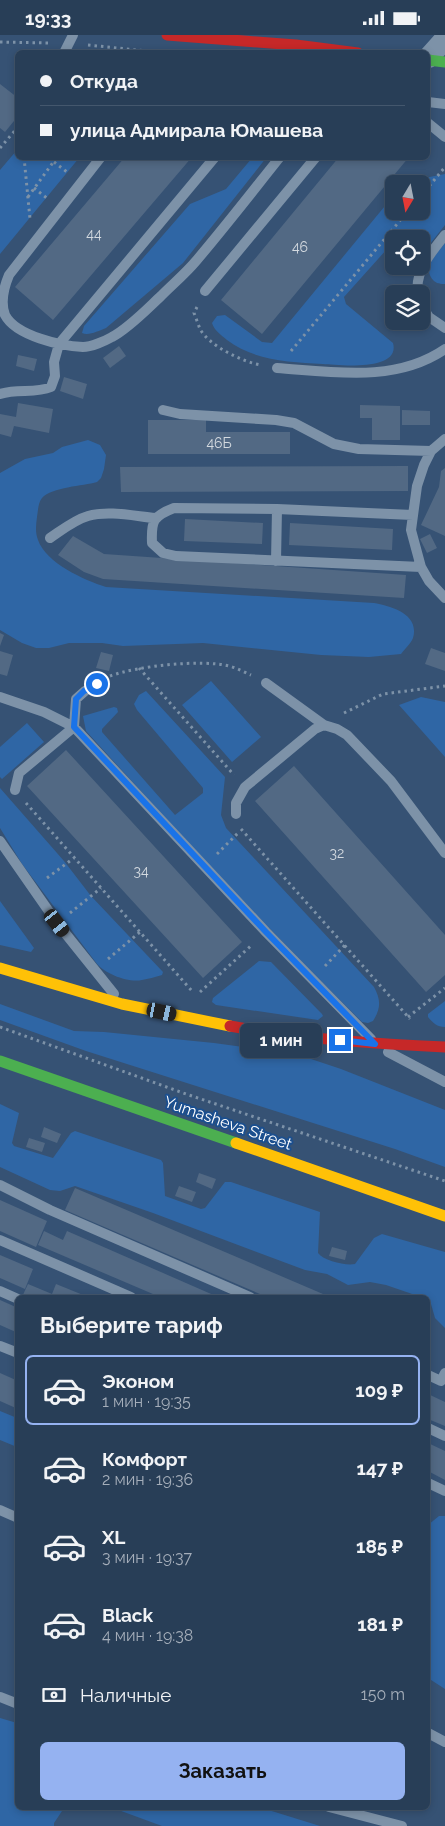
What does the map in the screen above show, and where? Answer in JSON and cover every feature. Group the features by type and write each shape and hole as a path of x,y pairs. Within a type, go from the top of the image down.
{"main road":[{"path":"167,35 309,50"},
{"path":"430,59 445,63"},
{"path":"0,968 122,1004 270,1033 375,1044 445,1047"},
{"name":"Yumasheva Street","path":"0,1061 445,1216"}],"street":[{"path":"430,57 445,39"}],"lane":[{"path":"66,50 74,35"},
{"path":"185,50 195,37"},
{"path":"430,102 445,104"},
{"path":"430,125 445,137"},
{"path":"99,160 33,244 10,275 4,287 2,298 4,313 11,324 39,338 85,347 112,337 143,313 195,262 278,160"},
{"path":"0,394 8,391 31,389 38,391 51,387 55,376 54,362 59,343 212,160"},
{"path":"205,291 314,160"},
{"path":"417,285 417,281 425,262 445,235"},
{"path":"430,318 445,328"},
{"path":"276,368 361,374 405,367 430,360 445,349"},
{"path":"163,410 180,414 276,419 294,423 334,444 359,449 431,451"},
{"path":"445,439 431,451 424,465 417,486 411,530 421,567 429,581 445,599"},
{"path":"414,515 277,509 174,508 162,512 155,518 151,529 152,543 163,553 176,556 421,567"},
{"path":"276,561 277,509"},
{"path":"50,538 74,522 88,516 105,514 155,518"},
{"path":"266,683 324,725 337,729 347,735 391,781 445,853"},
{"path":"14,790 19,773 74,727 76,699 84,691 97,684"},
{"path":"0,697 44,712 74,727 204,867 375,1044 408,1064 445,1082"},
{"path":"236,814 236,803 245,787 315,729 324,725"},
{"path":"0,841 57,923 122,1004"},
{"path":"0,1185 50,1210 245,1295"},
{"path":"0,1240 126,1295"},
{"path":"0,1291 15,1298"},
{"path":"0,1346 15,1352"},
{"path":"430,1376 444,1379"},
{"path":"430,1429 445,1436"},
{"path":"430,1484 445,1491"},
{"path":"0,1510 15,1516"},
{"path":"0,1697 15,1703"},
{"path":"430,1734 445,1742"},
{"path":"341,1810 402,1826"}],"path":[{"path":"6,35 6,42"},
{"path":"0,148 15,130"},
{"path":"24,160 33,244"},
{"path":"28,197 55,160"},
{"path":"430,185 445,167"},
{"path":"194,313 201,330 235,357 251,363 276,368 400,220"},
{"path":"97,684 116,674 139,668 206,663 229,666 266,683"},
{"path":"139,668 245,787"},
{"path":"324,725 382,694 445,686"},
{"path":"14,790 196,996 266,932"},
{"path":"236,814 242,829 408,1017 445,988"},
{"path":"204,867 242,829"},
{"path":"32,889 74,858"},
{"path":"57,923 101,889"},
{"path":"94,971 140,932"},
{"path":"312,979 345,945"},
{"path":"0,1027 186,1094 445,1181"}],"shaded area":[{"path":"15,152 15,160 77,160 0,254 0,170"},
{"path":"250,160 264,160 183,263 106,328 91,334 82,333 84,326 190,204 226,189"},
{"path":"445,174 445,225 430,244 430,230 385,230 385,251 344,297 346,304 393,343 393,352 388,359 367,365 341,365 273,359 238,347 214,328 212,323 217,316 225,315 262,342 272,343 385,206 385,220 430,220 430,177"},
{"path":"445,243 445,284 437,283 430,276 430,266"},
{"path":"88,440 100,445 106,455 101,478 97,482 53,491 42,498 38,507 36,534 38,540 42,548 57,563 87,580 106,587 381,604 396,609 408,617 414,630 411,642 401,654 369,657 321,655 203,643 123,646 102,643 69,643 49,648 36,648 22,643 0,630 0,473 25,459 53,453 62,447"},
{"path":"211,681 261,737 232,762 182,705"},
{"path":"146,691 225,777 221,815 226,828 374,987 379,1004 378,1012 373,1021 368,1023 362,1022 291,951 86,731 83,716 114,707 117,708 118,712 102,729 102,732 175,815 203,793 203,788 137,710 134,704 139,695"},
{"path":"421,697 445,702 445,757 399,705"},
{"path":"27,723 44,742 2,779 0,777 0,747"},
{"path":"0,788 64,861 91,896 163,972 162,975 136,981 124,979 101,968 97,964 22,864 0,828"},
{"path":"0,901 34,948 31,952 0,945"},
{"path":"259,961 271,962 323,1016 318,1020 216,1005 212,1002 213,998"},
{"path":"445,1001 445,1027 433,1023 428,1014"},
{"path":"0,1004 74,1031 104,1032 214,1043 296,1054 341,1069 445,1110 445,1167 395,1149 86,1051 0,1020"},
{"path":"0,1104 19,1113 12,1143 14,1146 53,1158 71,1133 75,1131 161,1160 163,1163 165,1196 201,1209 205,1208 225,1182 231,1182 320,1212 318,1253 330,1261 341,1264 355,1264 374,1238 382,1234 445,1252 445,1328 435,1318 430,1303 430,1295 415,1295 386,1285 370,1282 348,1285 327,1274 305,1270 75,1186 60,1191 50,1190 0,1167"},
{"path":"0,1411 15,1417 15,1446 0,1440"},
{"path":"439,1516 445,1516 445,1689 430,1679 430,1523"},
{"path":"0,1718 15,1722 15,1810 63,1810 54,1826 0,1826"},
{"path":"118,1810 268,1810 320,1826 162,1826"}],"building":[{"path":"0,84 15,96 15,120 5,132 0,128"},
{"path":"122,160 189,160 53,320 15,287"},
{"path":"337,160 407,160 394,175 385,175 385,186 262,334 221,300"},
{"path":"119,346 126,356 110,368 103,358"},
{"path":"18,355 37,359 34,371 16,366"},
{"path":"64,377 87,384 83,399 60,391"},
{"path":"18,403 53,409 49,433 14,426 11,437 0,434 0,414 16,417"},
{"path":"360,405 400,406 400,440 372,440 372,418 360,418"},
{"path":"402,410 430,411 430,425 402,425"},
{"path":"148,420 206,420 206,432 290,432 290,454 148,454"},
{"path":"408,466 408,491 121,492 120,467"},
{"path":"445,468 445,536 421,525 439,487 441,471"},
{"path":"185,519 263,523 262,544 184,541"},
{"path":"290,523 393,529 392,550 289,545"},
{"path":"430,534 437,548 427,553 420,539"},
{"path":"73,536 104,554 406,575 404,598 103,579 84,572 58,555"},
{"path":"0,633 4,635 0,646"},
{"path":"431,648 445,653 445,671 425,664"},
{"path":"0,651 13,655 7,676 0,674"},
{"path":"101,652 113,655 109,671 96,668"},
{"path":"66,750 242,942 203,978 27,786"},
{"path":"294,766 445,935 445,975 426,992 255,801"},
{"path":"44,1127 61,1134 57,1143 41,1137"},
{"path":"29,1138 45,1143 42,1152 26,1147"},
{"path":"199,1173 216,1179 212,1189 196,1182"},
{"path":"179,1186 196,1192 192,1202 175,1196"},
{"path":"75,1188 325,1295 262,1295 65,1210"},
{"path":"0,1200 47,1221 36,1247 0,1231"},
{"path":"44,1231 63,1240 67,1231 213,1295 155,1295 38,1245"},
{"path":"332,1247 347,1251 345,1260 329,1256"},
{"path":"0,1255 33,1269 25,1289 0,1278"},
{"path":"28,1284 52,1294 56,1284 83,1295 23,1295"},
{"path":"0,1300 15,1307 15,1332 0,1325"},
{"path":"0,1373 15,1380 15,1408 0,1401"},
{"path":"430,1395 445,1402 445,1426 430,1420"},
{"path":"430,1444 445,1451 445,1480 430,1472"}],"traffic: fast":[{"path":"430,60 445,62"},
{"path":"0,1061 236,1143"}],"traffic: slow":[{"path":"0,968 122,1004 230,1026"},
{"path":"236,1143 445,1216"}],"traffic: jam":[{"path":"167,35 296,45 335,50"},
{"path":"230,1026 337,1040 445,1047"}],"route":[{"path":"97,684 84,691 76,699 74,727 204,867 375,1044 340,1040"}]}
